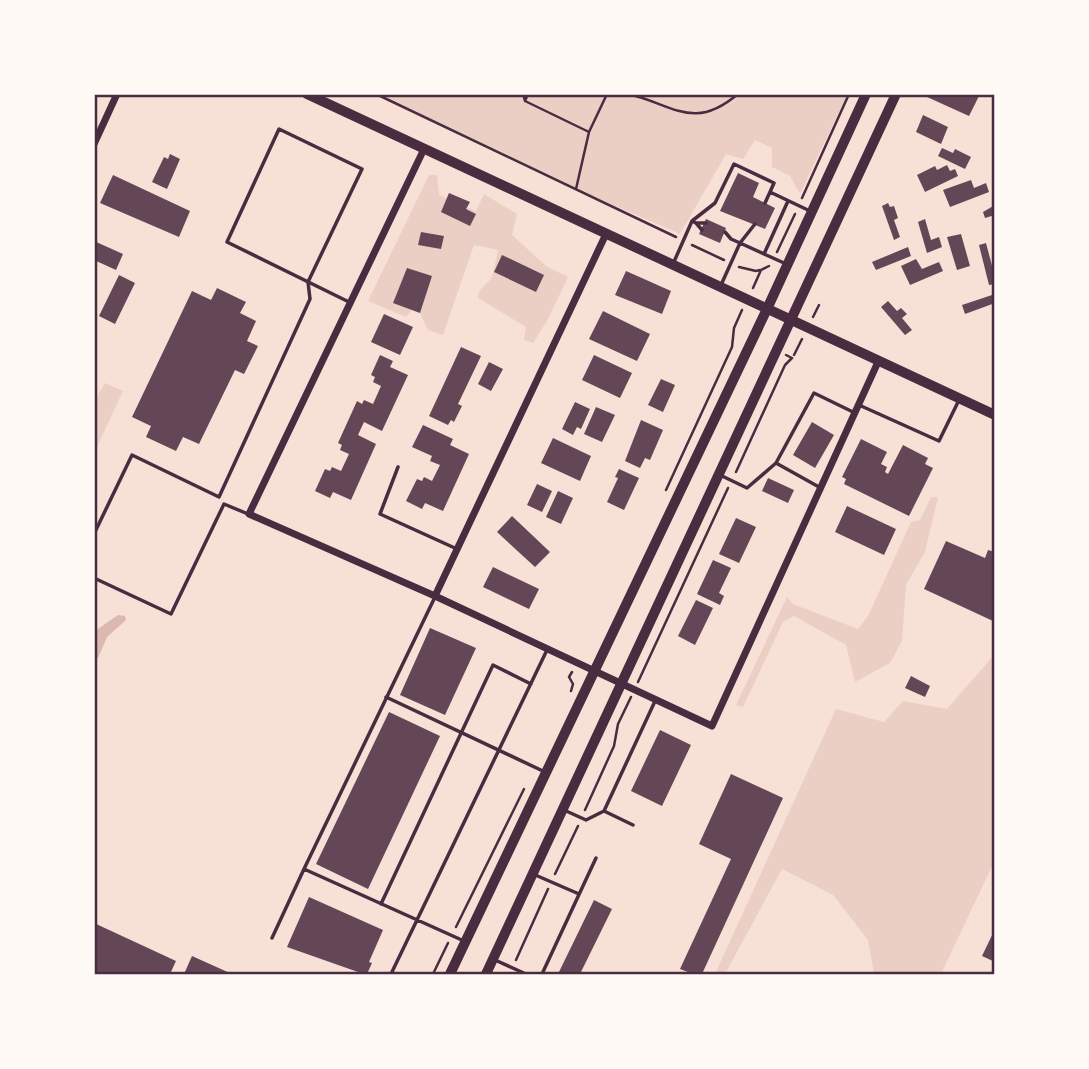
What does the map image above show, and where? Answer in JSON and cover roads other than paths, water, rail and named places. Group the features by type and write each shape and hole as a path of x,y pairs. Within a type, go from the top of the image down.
{"main road":[{"path":"307,94 995,415"},
{"path":"450,975 767,309 866,94"},
{"path":"486,975 896,94"}],"street":[{"path":"94,144 117,94"},
{"path":"424,149 249,514 435,596 712,726 878,362"},
{"path":"435,596 606,234"}],"lane":[{"path":"219,497 310,299 308,282 362,169 279,129 227,242 308,282 351,303"},
{"path":"673,265 694,222 715,203 734,164 774,183 765,203"},
{"path":"769,192 812,212"},
{"path":"764,254 788,201"},
{"path":"694,222 706,223"},
{"path":"694,222 702,230"},
{"path":"720,287 740,243 755,224"},
{"path":"725,232 731,239 787,265"},
{"path":"722,240 731,239"},
{"path":"718,474 747,488 776,463 814,393 939,442 959,398"},
{"path":"94,534 132,455 219,497 223,504 249,514"},
{"path":"776,463 821,488"},
{"path":"398,467 380,514 457,549"},
{"path":"94,578 171,614 223,504"},
{"path":"272,938 435,596"},
{"path":"391,975 548,648"},
{"path":"381,904 493,666 531,684"},
{"path":"386,697 547,773"},
{"path":"562,809 586,820 604,811 656,699"},
{"path":"604,811 633,825"},
{"path":"542,975 596,858"},
{"path":"304,869 466,941"},
{"path":"533,874 579,894"},
{"path":"493,959 526,975"}]}
